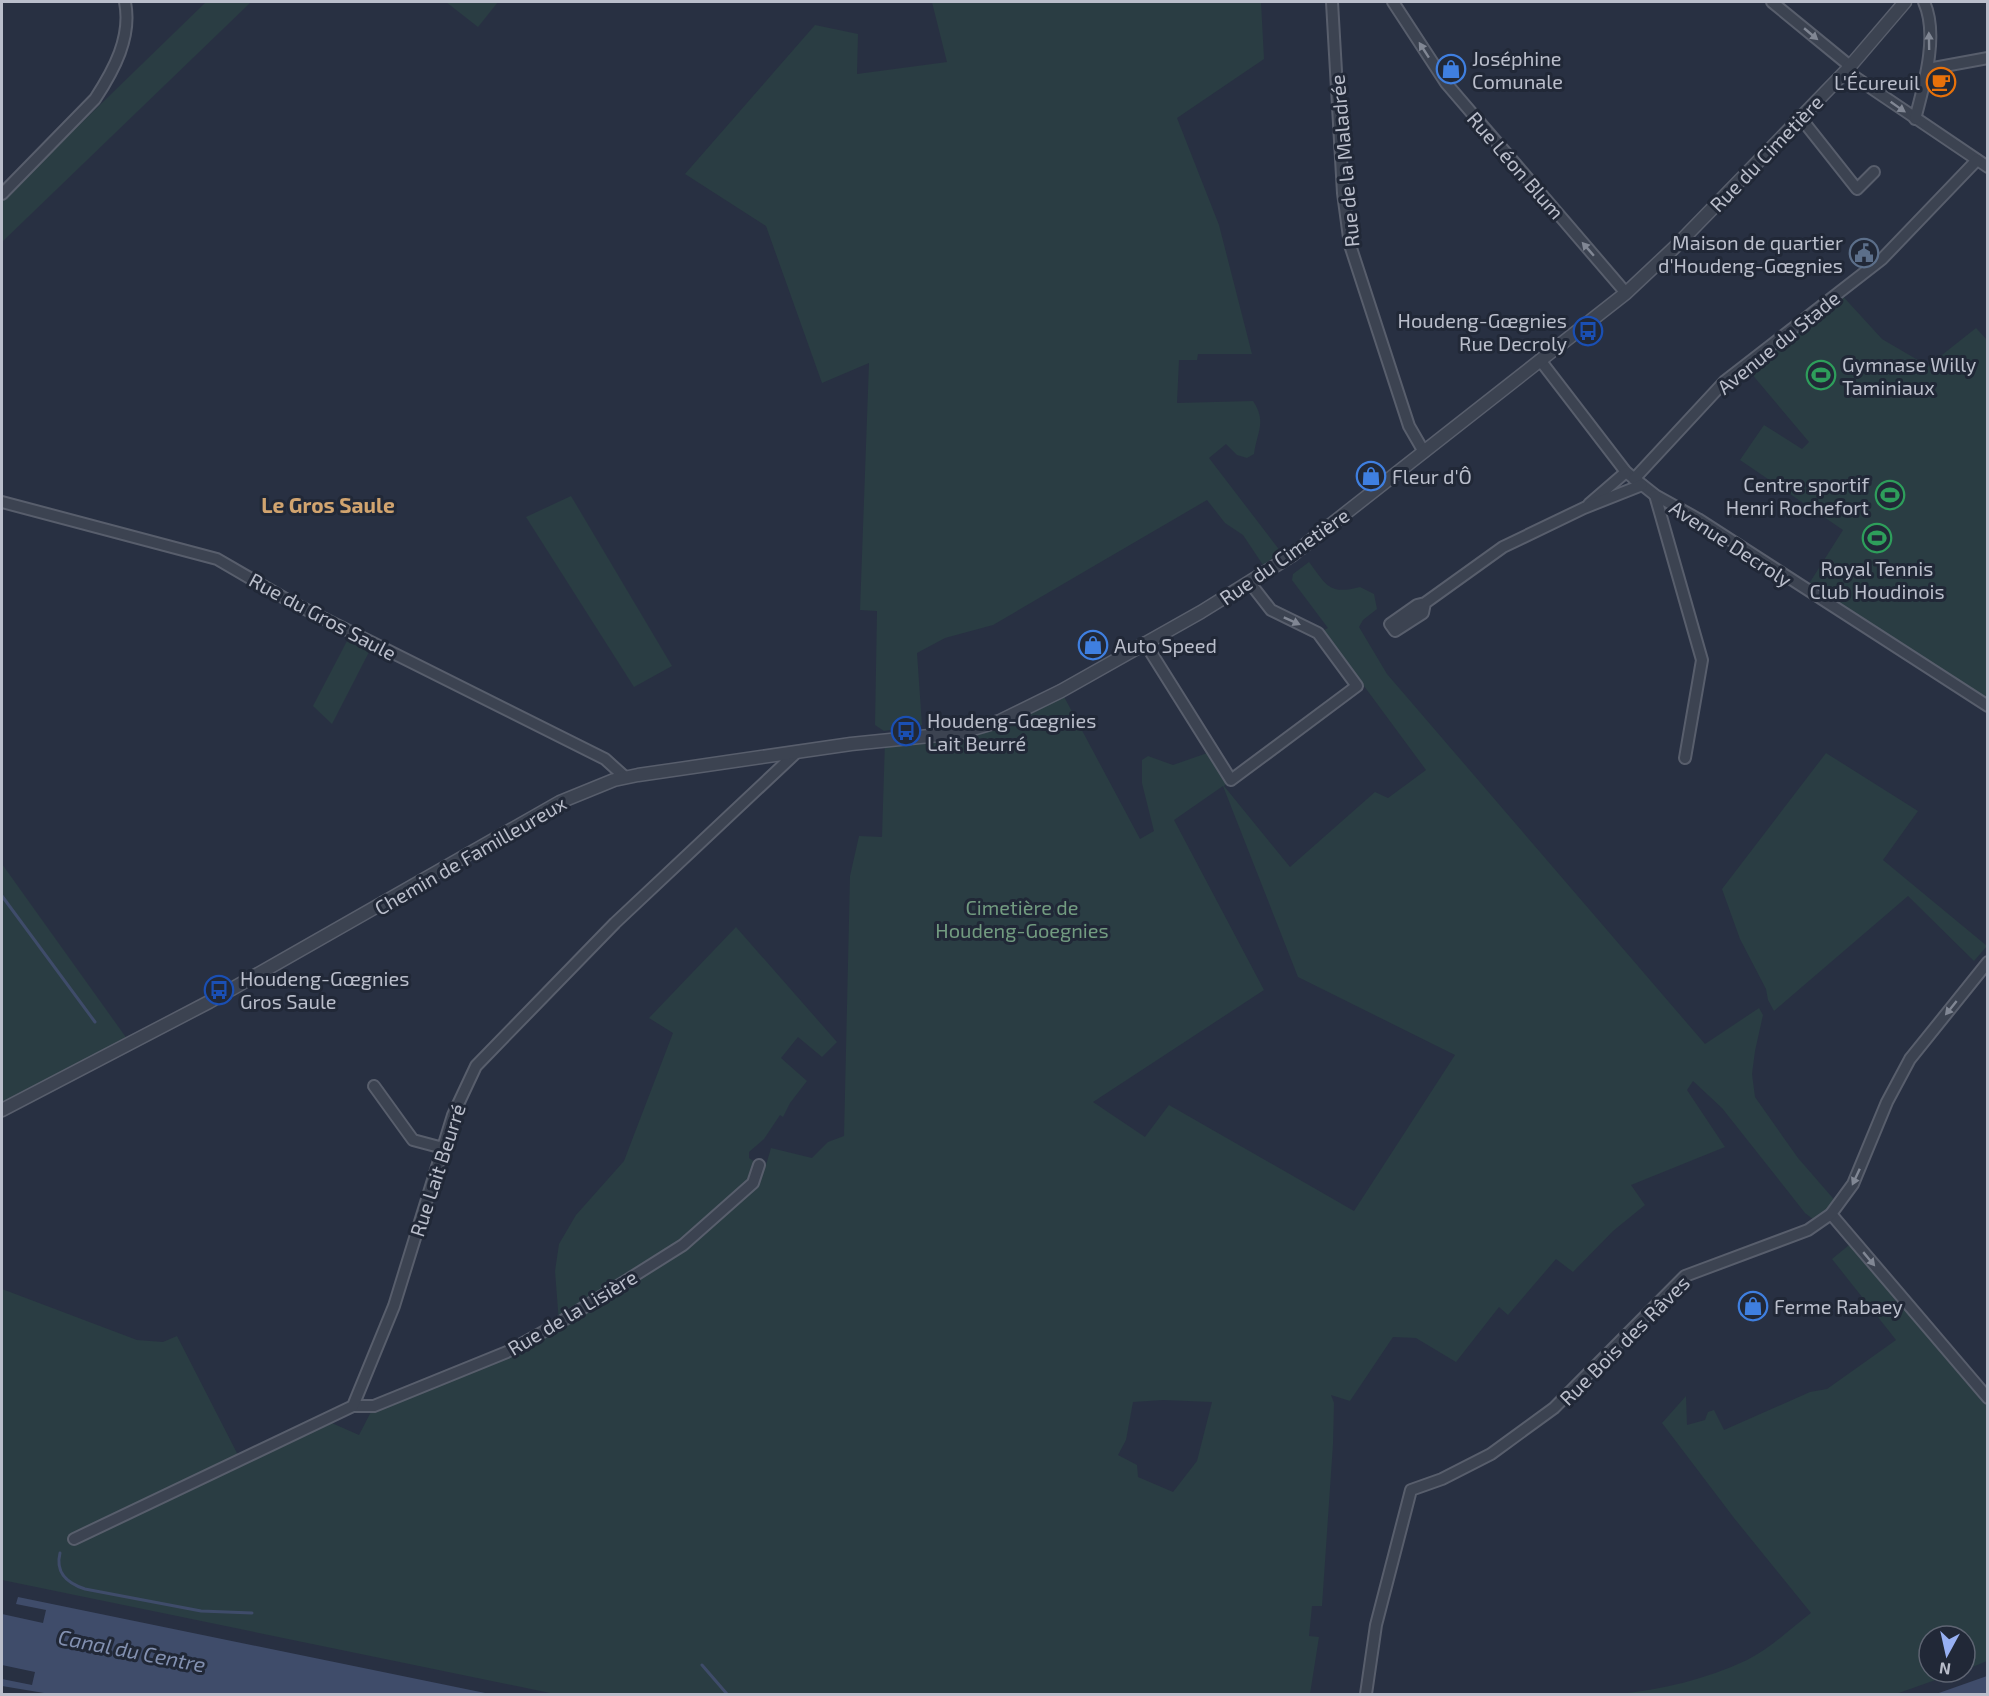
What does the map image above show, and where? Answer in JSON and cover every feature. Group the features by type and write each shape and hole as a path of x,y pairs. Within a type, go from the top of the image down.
{"street":[{"path":"2,194 95,99 105,84 120,55 125,35 125,2"},
{"name":"Rue de la Maladrée","path":"1332,2 1343,189 1350,245 1409,426 1424,452"},
{"name":"Rue Léon Blum","path":"1394,2 1446,83 1626,293"},
{"path":"1772,2 1848,68 1916,119 1988,167"},
{"name":"Rue du Cimetière","path":"767,758 797,752 980,729 1061,691 1250,583 1291,556 1626,293 1675,247 1848,68 1905,2"},
{"path":"1916,119 1928,69 1928,21 1924,2"},
{"path":"1928,69 1988,58"},
{"path":"1800,117 1857,189 1874,172"},
{"name":"Avenue du Stade","path":"1584,508 1634,479 1725,381 1882,259 1977,160"},
{"name":"Avenue Decroly","path":"1540,360 1634,479 1655,495 1698,519 1988,706"},
{"path":"1393,628 1417,605 1425,603 1503,547 1584,508 1634,479"},
{"path":"1655,495 1702,660 1685,759"},
{"name":"Rue du Gros Saule","path":"2,502 217,560 302,607 605,759 625,777"},
{"path":"1145,643 1231,780 1357,686 1318,633 1271,610 1250,583"},
{"name":"Rue Lait Beurré","path":"352,1406 394,1306 443,1148 469,1077 485,1054 615,923 797,752"},
{"name":"Chemin de Familleureux","path":"2,1110 192,1011 560,802 625,777 767,758"},
{"name":"Rue Bois des Râves","path":"1366,1695 1376,1625 1411,1490 1468,1467 1491,1454 1554,1408 1685,1276 1808,1230 1831,1214 1853,1184 1887,1102 1910,1059 1988,963"},
{"path":"374,1086 413,1140 443,1148"},
{"name":"Rue de la Lisière","path":"352,1406 374,1406 507,1352 559,1323 683,1245 753,1183 759,1165"},
{"path":"1831,1214 1988,1398"},
{"path":"74,1539 352,1406"}],"green space":[{"path":"206,2 251,2 2,242 2,200"},
{"path":"446,2 498,2 478,27"},
{"path":"932,2 1261,2 1264,59 1177,118 1219,225 1252,354 1198,354 1197,360 1179,360 1177,403 1253,401 1260,421 1254,454 1247,458 1237,455 1226,444 1209,458 1281,552 1263,565 1243,535 1225,523 1207,500 993,625 945,638 917,653 922,725 884,731 875,725 877,611 860,610 869,363 822,383 766,226 685,174 815,25 858,34 857,74 947,62"},
{"name":"Centre sportif Henri Rochefort","path":"1839,292 1882,339 1928,366 1976,328 1988,341 1987,706 1805,590 1843,530 1740,460 1764,425 1802,449 1809,442 1745,366"},
{"path":"571,496 672,666 634,687 526,517"},
{"name":"Cimetière de Houdeng-Goegnies","path":"1309,562 1330,587 1341,590 1360,587 1374,594 1377,609 1363,620 1359,627 1387,674 1705,1044 1759,1008 1763,1015 1752,1074 1755,1097 1798,1158 1838,1204 1818,1223 1805,1213 1722,1108 1693,1081 1687,1090 1725,1147 1631,1185 1645,1205 1613,1231 1573,1272 1556,1259 1508,1315 1499,1307 1456,1362 1416,1338 1393,1337 1350,1401 1331,1395 1334,1403 1333,1444 1322,1606 1312,1606 1309,1636 1319,1637 1310,1694 555,1694 2,1580 2,1289 137,1340 163,1342 177,1336 240,1459 325,1420 359,1435 374,1406 559,1323 555,1271 559,1244 576,1215 624,1161 673,1033 649,1018 736,927 837,1042 822,1057 798,1037 781,1058 807,1081 790,1103 783,1117 780,1115 764,1139 749,1152 749,1158 759,1165 766,1165 771,1148 812,1158 828,1142 844,1136 850,876 859,836 882,837 885,740 959,733 1061,691 1140,839 1154,831 1142,783 1142,760 1148,756 1173,765 1213,751 1231,780 1224,786 1290,867 1375,792 1388,798 1426,770 1364,686 1357,686 1318,633 1328,628 1292,580 1293,574","holes":["1223,786 1298,977 1455,1055 1354,1211 1169,1105 1145,1137 1093,1102 1264,990 1174,820","1163,1400 1212,1402 1197,1461 1173,1492 1138,1477 1137,1465 1118,1455 1126,1440 1133,1402"]},
{"path":"347,641 369,652 332,724 313,706"},
{"path":"1826,753 1918,811 1883,860 1987,946 1974,961 1908,896 1774,1011 1768,1000 1766,989 1740,939 1722,889"},
{"path":"2,864 130,1043 2,1110"},
{"path":"1854,1241 1987,1398 1987,1661 1977,1665 1977,1624 1917,1624 1917,1684 1924,1684 1896,1694 1617,1694 1684,1683 1732,1667 1764,1650 1811,1613 1734,1518 1662,1423 1686,1396 1687,1425 1705,1420 1708,1412 1714,1410 1724,1430 1810,1392 1827,1389 1896,1340 1832,1259"}],"water":[{"name":"Canal du Centre","path":"18,1597 490,1694 50,1694 2,1686 2,1679 32,1685 35,1672 2,1665 2,1614 43,1623 46,1610 16,1604"},
{"path":"1987,1676 1987,1694 1936,1694 1964,1684 1977,1684 1977,1680"}],"waterway":[{"path":"2,896 95,1022"},
{"path":"60,1553 61,1572 73,1584 85,1589 201,1611 252,1613"},
{"path":"702,1665 727,1694"}],"place":[{"name":"Joséphine Comunale","path":"1451,69"},
{"name":"L'Écureuil","path":"1941,82"},
{"name":"Maison de quartier d'Houdeng-Gœgnies","path":"1864,253"},
{"name":"Houdeng-Gœgnies Rue Decroly","path":"1588,331"},
{"name":"Gymnase Willy Taminiaux","path":"1821,375"},
{"name":"Fleur d'Ô","path":"1371,476"},
{"name":"Centre sportif Henri Rochefort","path":"1890,495"},
{"name":"Royal Tennis Club Houdinois","path":"1877,538"},
{"name":"Auto Speed","path":"1093,645"},
{"name":"Houdeng-Gœgnies Lait Beurré","path":"906,731"},
{"name":"Houdeng-Gœgnies Gros Saule","path":"219,990"},
{"name":"Ferme Rabaey","path":"1753,1306"}],"district":[{"name":"Le Gros Saule","path":"328,504"}]}
